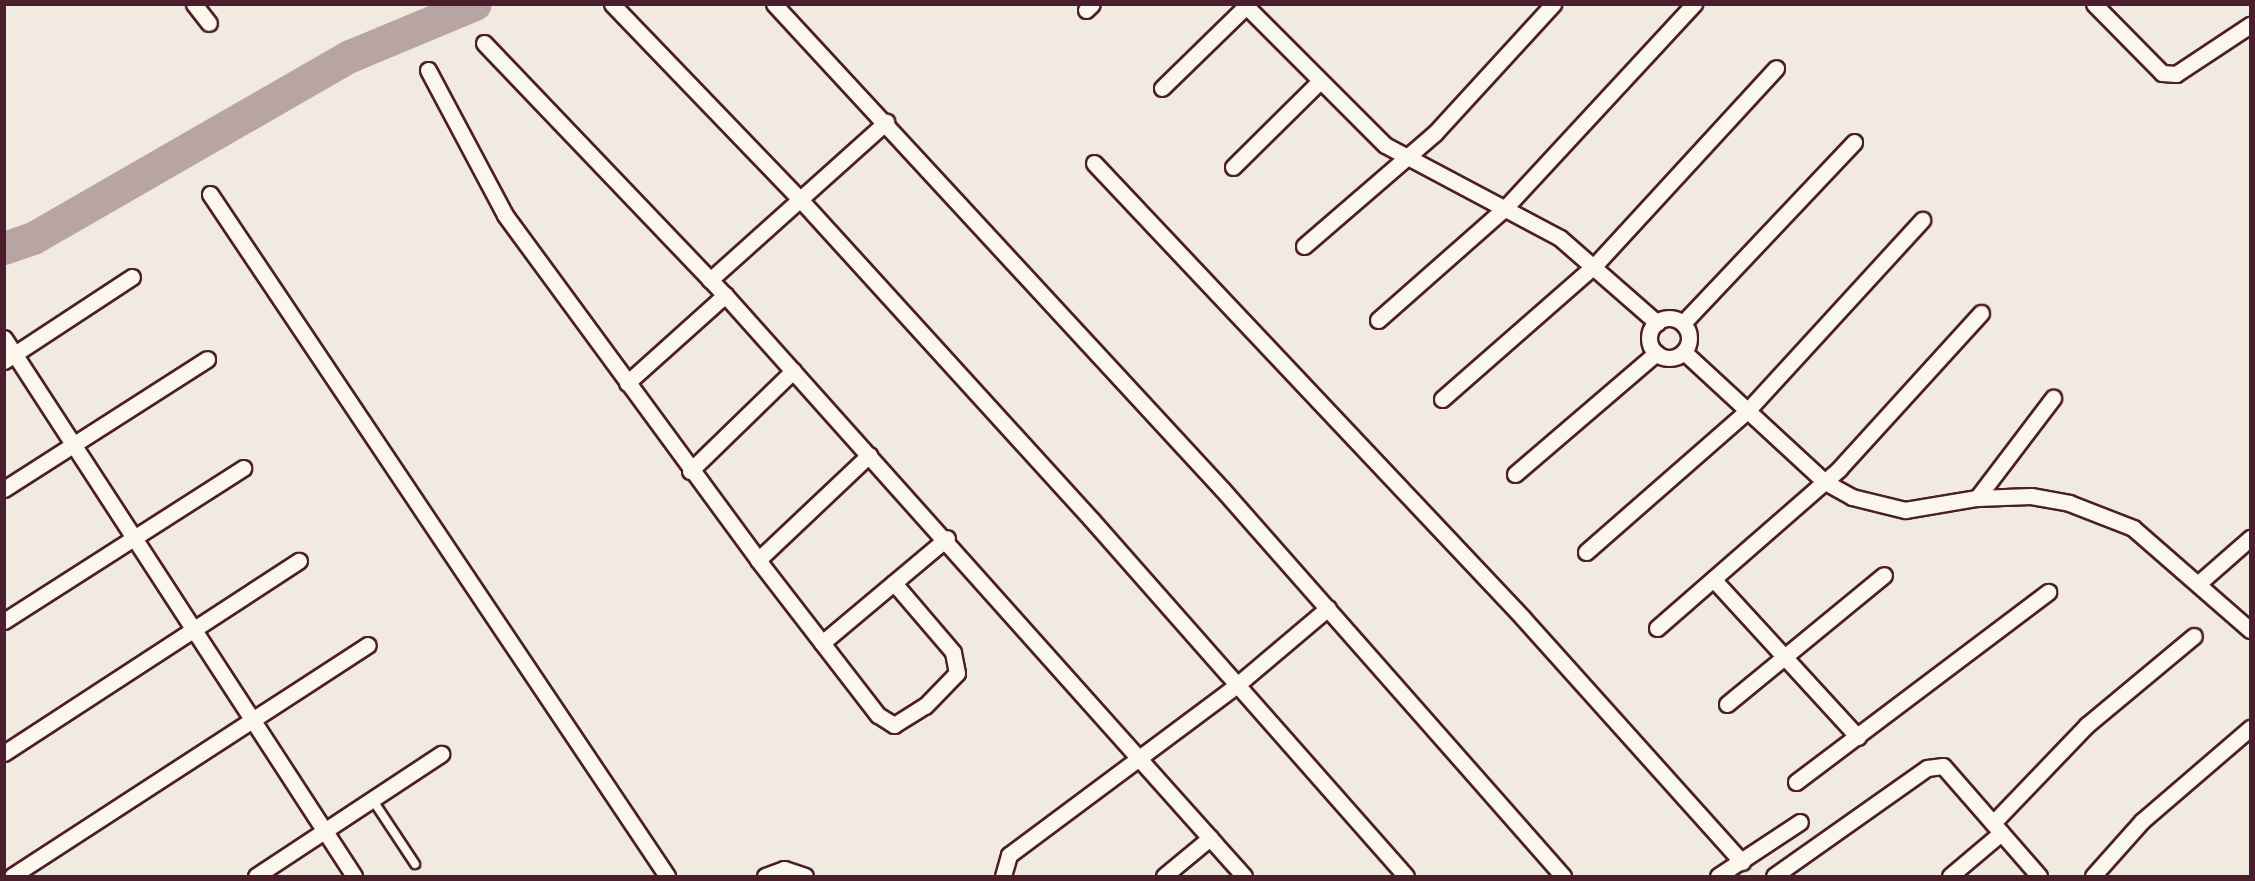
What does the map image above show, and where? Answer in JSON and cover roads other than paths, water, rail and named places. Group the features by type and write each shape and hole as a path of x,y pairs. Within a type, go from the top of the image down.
{"street":[{"path":"194,4 209,23"},
{"path":"612,4 798,197 1406,876"},
{"path":"774,4 886,122 1328,608 1563,876"},
{"path":"1304,246 1405,159 1553,4"},
{"path":"1378,320 1506,207 1694,4"},
{"path":"2094,4 2162,73 2176,74 2250,25"},
{"path":"1162,88 1245,5 1319,82 1405,159 1506,207 1596,264 1657,323"},
{"path":"484,43 725,295 947,538 1244,876"},
{"path":"1442,399 1596,264 1776,68"},
{"path":"428,70 505,215 690,471 822,643 885,721 899,724 952,683 956,663 894,583"},
{"path":"1233,167 1319,82"},
{"path":"710,280 798,197 886,122"},
{"path":"1683,323 1854,142"},
{"path":"1094,163 1523,618 1742,862"},
{"path":"210,194 668,876"},
{"path":"1586,552 1748,410 1922,220"},
{"path":"10,358 132,277"},
{"path":"627,383 725,295"},
{"path":"1657,628 1825,482 1981,313"},
{"path":"1670,318 1683,323 1689,337 1684,352 1670,358 1656,352 1649,338 1657,323 1670,318"},
{"path":"4,338 10,358 73,444 354,876"},
{"path":"1515,474 1656,352"},
{"path":"1684,352 1825,482 1880,507 1905,510 1977,498 2031,496 2103,514 2133,528 2200,582 2250,630"},
{"path":"4,489 207,358"},
{"path":"690,471 793,371"},
{"path":"1977,498 2053,399"},
{"path":"758,560 869,455"},
{"path":"4,621 243,468"},
{"path":"822,643 947,538"},
{"path":"2200,582 2250,538"},
{"path":"4,753 299,561"},
{"path":"1727,704 1786,658 1884,575"},
{"path":"1714,580 1858,737"},
{"path":"1796,782 2048,592"},
{"path":"1003,876 1009,855 1236,685 1328,608"},
{"path":"1950,876 1997,828 2086,725 2194,636"},
{"path":"12,876 368,645"},
{"path":"2093,876 2142,820 2250,728"},
{"path":"256,876 441,754"},
{"path":"1774,876 1927,768 1943,766 1955,775 2039,876"},
{"path":"1718,876 1800,822"},
{"path":"1164,876 1210,838"},
{"path":"765,876 784,868 805,876"}],"lane":[{"path":"372,799 415,864"}],"waterway":[{"path":"4,248 33,238 350,56 475,4"}]}
